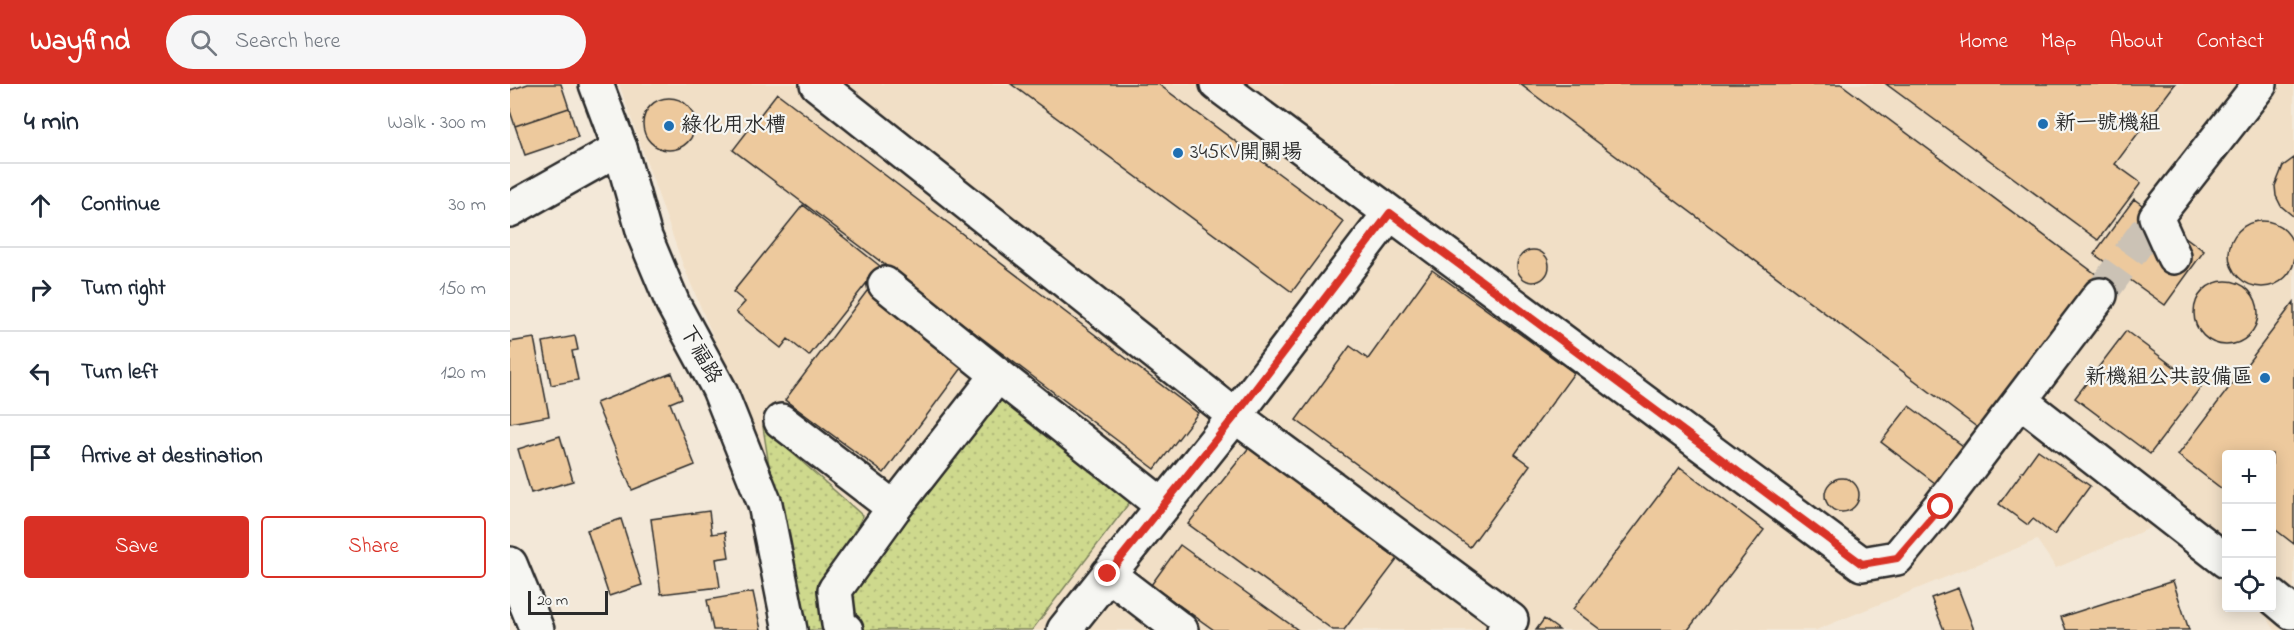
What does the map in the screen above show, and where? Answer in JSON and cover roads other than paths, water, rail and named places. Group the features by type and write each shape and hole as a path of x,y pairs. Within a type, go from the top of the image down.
{"main road":[{"name":"下福路","path":"596,84 620,148 645,237 673,304 719,389 765,504 790,630"},
{"path":"818,84 1235,416 1511,620 1504,630"},
{"path":"1217,84 1862,564 1897,558 1941,507 2100,295"},
{"path":"2174,257 2156,217 2260,84"},
{"path":"510,210 620,148"},
{"path":"1064,630 1235,416 1390,213"},
{"path":"885,285 1163,506"},
{"path":"846,630 839,624 835,590 894,508 998,375"},
{"path":"2021,401 2222,558"},
{"path":"782,421 894,508"},
{"path":"510,564 537,630"},
{"path":"1108,574 1180,630"},
{"path":"2276,600 2291,612 2294,611"}],"tunnel":[{"path":"2100,295 2156,217"}],"place":[{"name":"新一號機組","path":"2043,124"},
{"name":"綠化用水槽","path":"669,126"},
{"name":"345KV開關場","path":"1178,153"},
{"name":"新機組公共設備區","path":"2265,378"}]}
